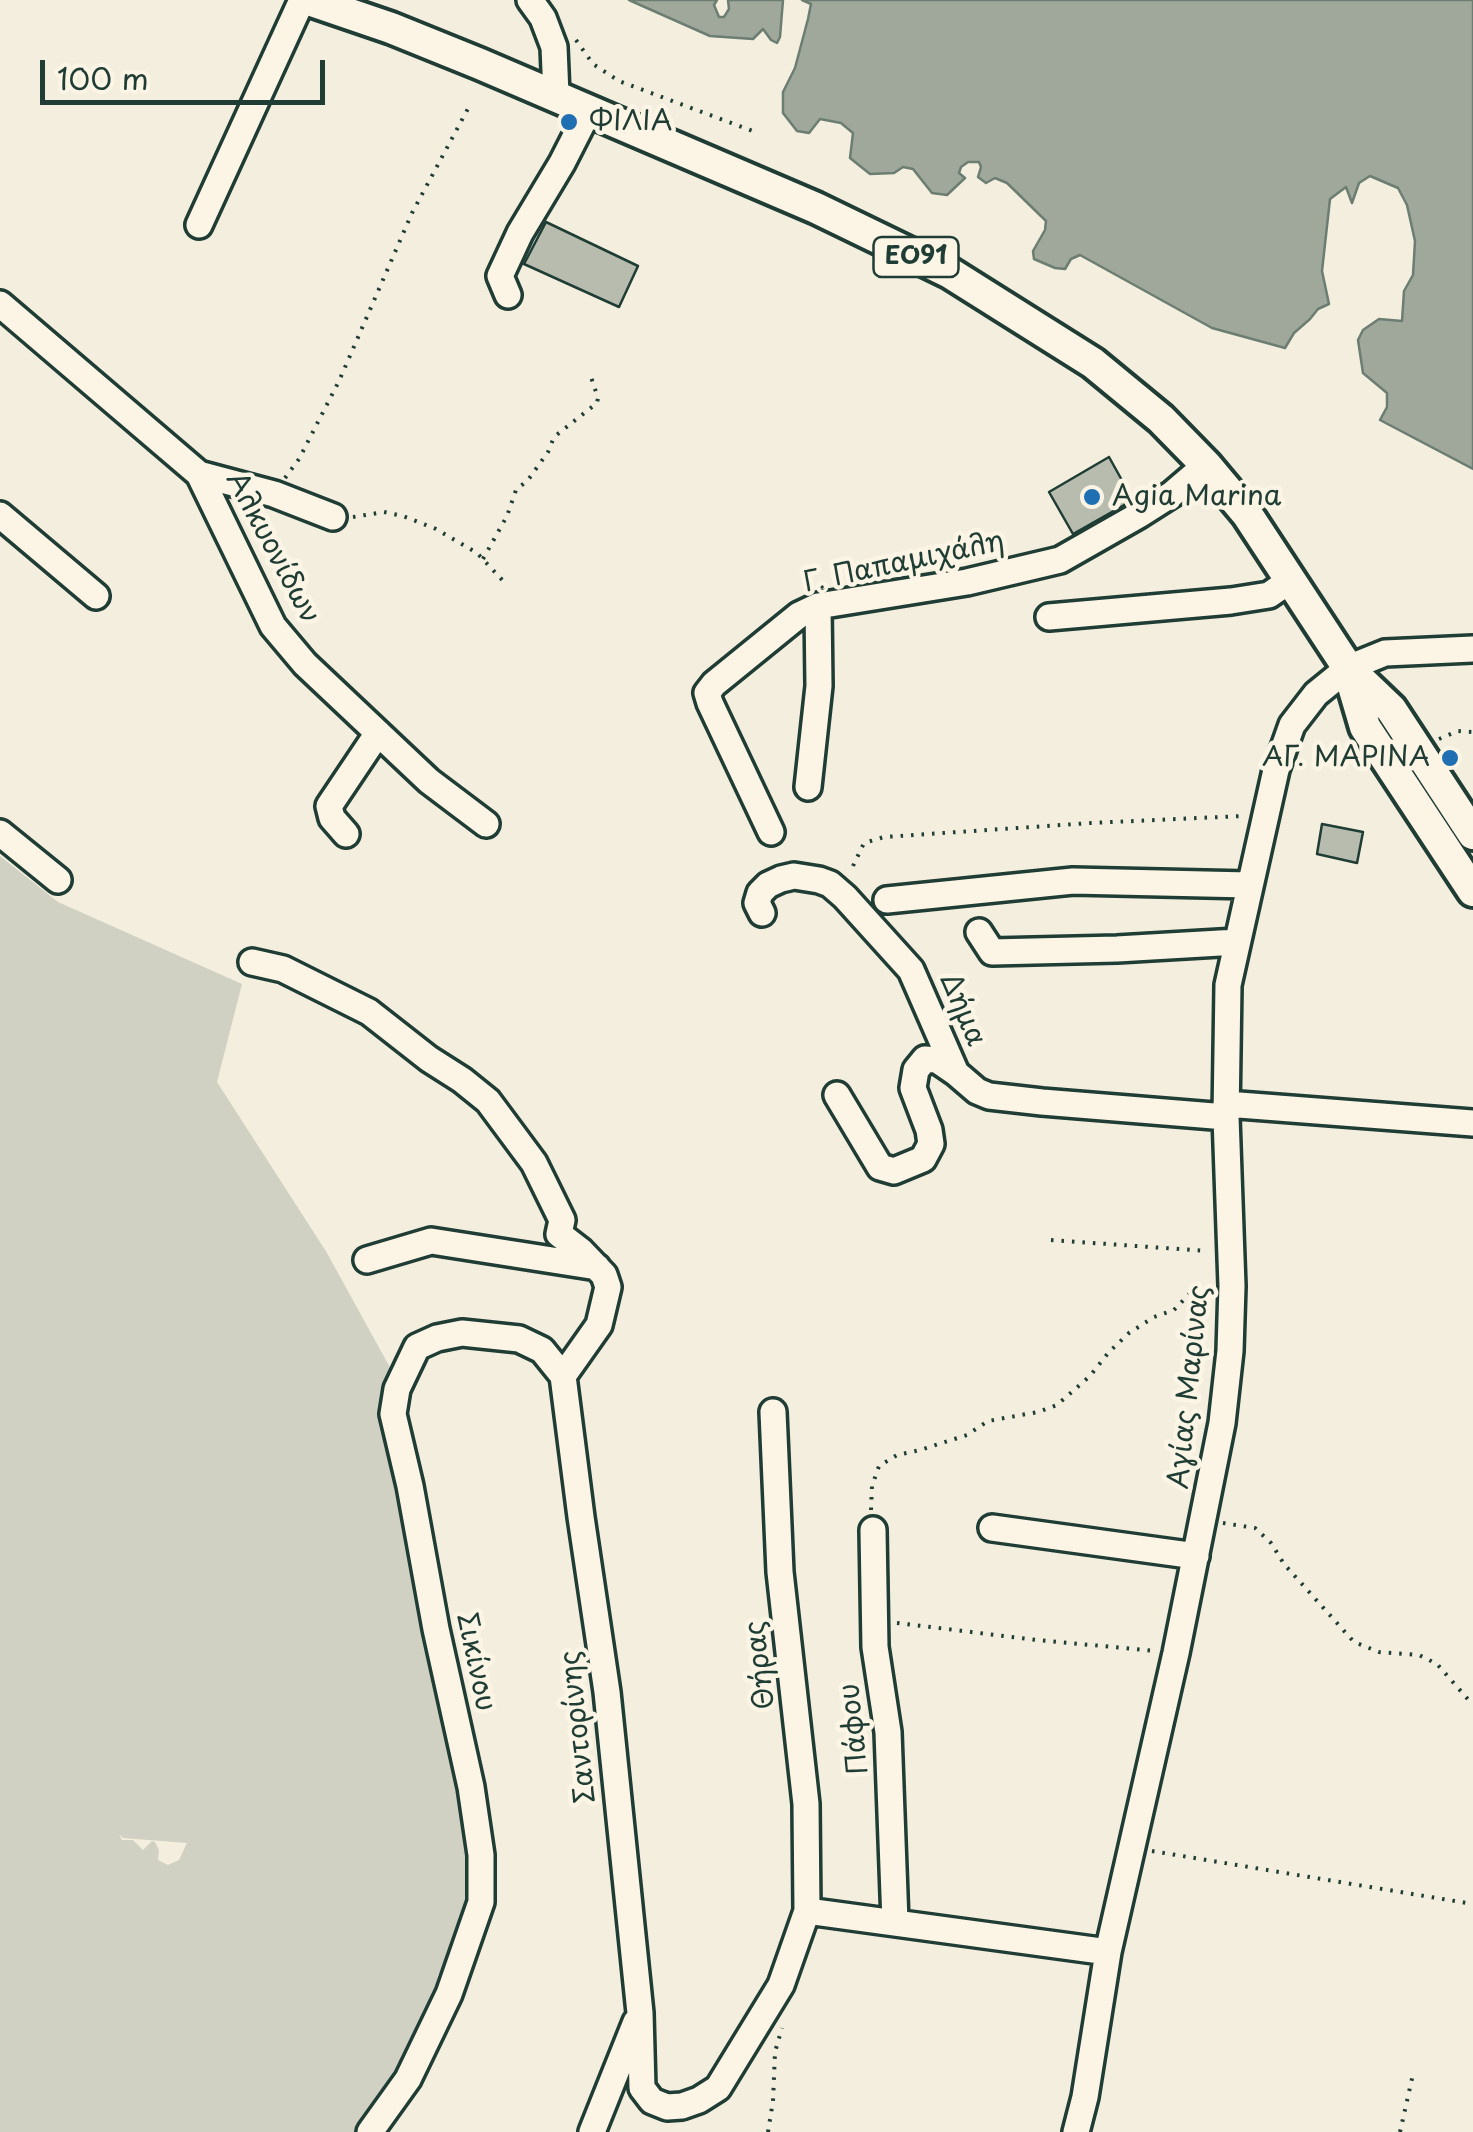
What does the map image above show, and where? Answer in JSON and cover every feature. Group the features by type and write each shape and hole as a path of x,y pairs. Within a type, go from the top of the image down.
{"main road":[{"name":"ΕΟ91","path":"306,0 391,28 556,95 816,208 950,273 1093,362 1161,419 1247,514 1348,668 1390,709 1473,834"},
{"name":"ΕΟ91","path":"1348,668 1365,726 1473,891"}],"street":[{"path":"200,225 306,0"},
{"path":"530,0 550,34 556,62 556,95"},
{"path":"508,295 500,276 589,110"},
{"name":"Αλκυονίδων","path":"0,304 199,474 273,626 304,664 430,782 486,824"},
{"name":"Γ. Παπαμιχάλη","path":"771,832 707,693 714,684 799,614 818,606 967,582 1060,560 1172,494 1206,465"},
{"path":"199,474 274,494 333,517"},
{"path":"0,515 96,596"},
{"path":"1049,618 1231,601 1269,595 1292,580"},
{"path":"808,787 819,686 818,606"},
{"path":"1348,668 1386,653 1473,648"},
{"name":"Αγίας Μαρίνας","path":"1076,2132 1108,1952 1176,1653 1222,1423 1232,1286 1226,1110 1228,985 1265,812 1292,725 1316,694 1348,668"},
{"path":"346,834 332,818 329,806 378,734"},
{"path":"0,833 58,880"},
{"name":"Δήμα","path":"762,913 760,893 781,879 820,880 845,897 912,970 956,1073 989,1096 1122,1110 1199,1114 1226,1110 1473,1123"},
{"path":"886,900 1073,882 1249,885"},
{"path":"979,932 992,952 1237,942"},
{"path":"252,962 284,968 369,1012 488,1101 508,1126 539,1172 562,1220 560,1234 597,1267 608,1288 599,1325 563,1376"},
{"path":"837,1094 880,1167 894,1171 923,1159 931,1144 913,1088 916,1070 925,1058 937,1060 956,1073"},
{"path":"366,1260 431,1241 597,1267"},
{"name":"Σικίνου","path":"370,2132 408,2079 449,1994 481,1902 481,1855 470,1787 393,1414 397,1389 417,1347 462,1333 519,1339 542,1350 563,1376"},
{"name":"Σαντορίνης","path":"563,1376 580,1517 608,1692 640,2012 642,2088 652,2101 667,2107 682,2106 718,2088 782,1985 807,1911"},
{"name":"Θήρας","path":"773,1412 780,1572 806,1804 807,1911"},
{"path":"992,1528 1196,1556"},
{"name":"Πάφου","path":"874,1530 875,1647 888,1732 896,1922"},
{"path":"807,1911 1108,1952"},
{"path":"592,2132 640,2012"}],"path":[{"path":"550,34 572,34 592,64 619,80 758,133"},
{"path":"274,494 299,458 339,381 412,213 471,103"},
{"path":"483,559 507,516 516,490 528,480 554,437 597,403 590,374"},
{"path":"333,517 384,512 403,516 436,530 483,559 506,585"},
{"path":"1419,752 1444,736 1458,731 1473,732"},
{"path":"853,866 864,842 884,837 1250,816 1265,812"},
{"path":"1050,1240 1232,1253"},
{"path":"874,1530 872,1486 879,1466 897,1455 967,1435 988,1421 1057,1405 1129,1333 1174,1310 1194,1289 1232,1286"},
{"path":"1204,1520 1255,1528 1354,1642 1379,1652 1418,1655 1436,1664 1473,1704"},
{"path":"876,1624 906,1623 1176,1653"},
{"path":"1131,1848 1473,1904"},
{"path":"1400,2132 1413,2074"}],"shaded area":[{"path":"629,0 717,0 714,5 719,17 724,17 729,9 728,0 783,0 780,37 777,43 763,29 753,39 710,36"},
{"path":"802,0 1473,0 1473,469 1380,420 1387,407 1387,393 1363,373 1358,340 1363,330 1379,319 1402,321 1404,291 1413,275 1415,241 1407,205 1398,188 1370,176 1359,183 1352,203 1346,187 1330,199 1322,271 1329,304 1318,309 1294,333 1285,348 1212,328 1080,255 1071,259 1065,269 1034,259 1033,251 1046,221 1007,183 995,178 986,183 978,177 979,162 961,167 959,173 965,178 947,195 932,193 913,169 903,167 894,173 870,174 850,158 853,133 841,123 820,119 809,133 797,131 783,113 783,92 795,68 808,19 811,4"},
{"path":"0,856 58,902 242,984 217,1082 327,1253 393,1373 460,1778 470,1863 467,1907 452,1953 438,1975 431,2007 372,2132 0,2132","holes":["119,1834 123,1838 187,1843 179,1860 168,1865 158,1860 155,1842 143,1850 133,1840 122,1840"]}],"building":[{"path":"546,222 638,266 619,307 524,264"},
{"name":"Agia Marina","path":"1109,457 1133,500 1073,534 1049,492"},
{"path":"1322,824 1363,832 1357,863 1317,854"}],"place":[{"name":"ΦΙΛΙΑ","path":"569,122"},
{"name":"Agia Marina","path":"1092,497"},
{"name":"ΑΓ. ΜΑΡΙΝΑ","path":"1450,758"}]}
